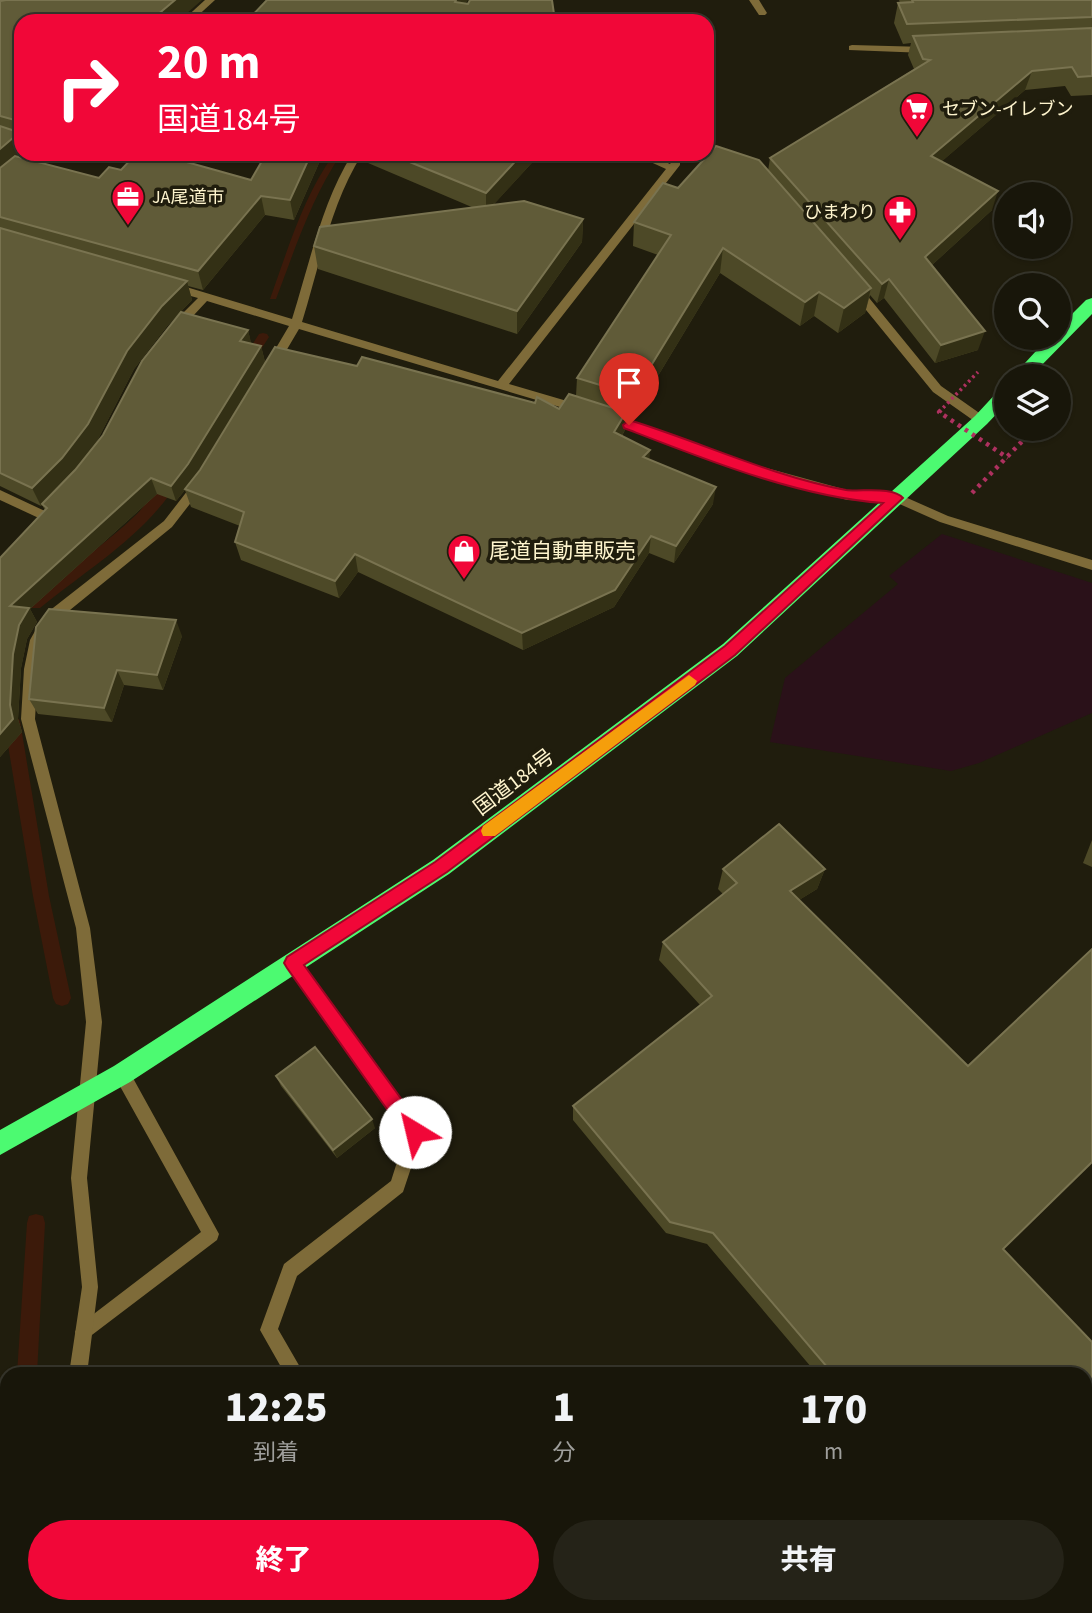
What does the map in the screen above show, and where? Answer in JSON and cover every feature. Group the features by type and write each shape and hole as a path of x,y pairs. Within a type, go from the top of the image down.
{"highway":[{"path":"1071,324 1092,304"},
{"path":"1032,364 1046,350"},
{"name":"国道184号","path":"0,1143 122,1074 441,867 730,650 994,406"}],"street":[{"path":"195,14 210,0"},
{"path":"754,0 762,13"},
{"path":"852,48 931,50"},
{"path":"0,188 30,161"},
{"path":"262,381 296,325 319,234 344,174 352,161"},
{"path":"502,384 674,165 661,161"},
{"path":"846,277 937,389 981,420"},
{"path":"166,285 502,384 655,433 729,461 847,495 896,498 944,519 1092,565"},
{"path":"165,341 206,296"},
{"path":"79,1367 90,1287 79,1178 94,1022 83,928 28,719 34,650 36,640 48,618 168,524 206,472"},
{"path":"0,495 43,515"},
{"path":"291,1367 269,1330 290,1270 397,1186 415,1132 293,963"},
{"path":"84,1332 211,1234 122,1074"}],"path":[{"path":"978,372 939,412 1008,458"},
{"path":"964,501 1023,441"}],"shaded area":[{"path":"329,161 336,161 312,206 276,299 270,299 290,242"},
{"path":"942,534 1092,583 1092,713 979,763 951,771 770,742 785,678 898,584 889,576"}],"building":[{"path":"175,0 158,14 14,14 14,120 0,116 0,1"},
{"path":"267,0 456,0 455,2 468,4 470,0 552,0 554,14 254,14"},
{"path":"912,0 1092,0 1092,17 907,24 898,3 913,2"},
{"path":"1092,28 1092,76 1078,77 1072,67 1032,71 931,156 994,189 994,195 925,257 985,331 941,345 889,279 882,284 770,158 930,60 923,59 913,36"},
{"path":"0,126 14,131 14,137 0,149"},
{"path":"716,146 759,160 871,288 844,308 819,292 805,302 723,248 633,395 577,378 671,235 634,222 663,183 678,188 702,161 714,161"},
{"name":"JA尾道市","path":"14,157 14,161 34,161 99,178 109,167 121,170 129,161 183,161 251,180 262,161 308,161 290,200 261,196 198,271 0,217 0,168"},
{"path":"407,161 516,161 486,193"},
{"path":"524,201 583,219 517,311 314,246 320,227"},
{"path":"0,228 187,281 162,306 127,351 88,424 62,458 32,488 0,473"},
{"path":"181,312 248,330 240,341 261,346 188,464 171,486 151,478 10,606 29,608 19,625 13,654 10,705 13,719 0,734 0,558 47,508 42,504 75,470 103,435 142,361"},
{"path":"275,347 357,366 362,357 535,403 537,397 559,409 569,394 626,412 614,432 650,450 643,457 716,487 676,546 651,536 615,590 522,633 355,554 335,581 235,542 244,512 185,489 200,470"},
{"path":"49,609 176,620 157,675 117,670 104,708 29,699 36,627"},
{"path":"779,824 825,869 790,891 968,1066 1092,949 1092,1162 1003,1249 1092,1342 1092,1367 827,1367 713,1233 670,1222 573,1106 712,996 663,942 737,883 723,869"},
{"path":"315,1047 372,1119 333,1150 276,1076"}],"waterway":[{"path":"247,362 263,337"},
{"path":"35,604 127,532 144,516 173,479"},
{"path":"12,721 41,896 62,998"},
{"path":"27,1367 36,1223"}],"slow traffic":[{"path":"489,831 689,681"}],"place":[{"name":"セブン-イレブン","path":"917,139"},
{"name":"JA尾道市","path":"128,227"},
{"name":"ひまわり","path":"900,242"},
{"name":"尾道自動車販売","path":"464,581"}],"route":[{"path":"415,1132 293,963 441,867 730,650 896,498 847,495 716,458 629,425"}]}
